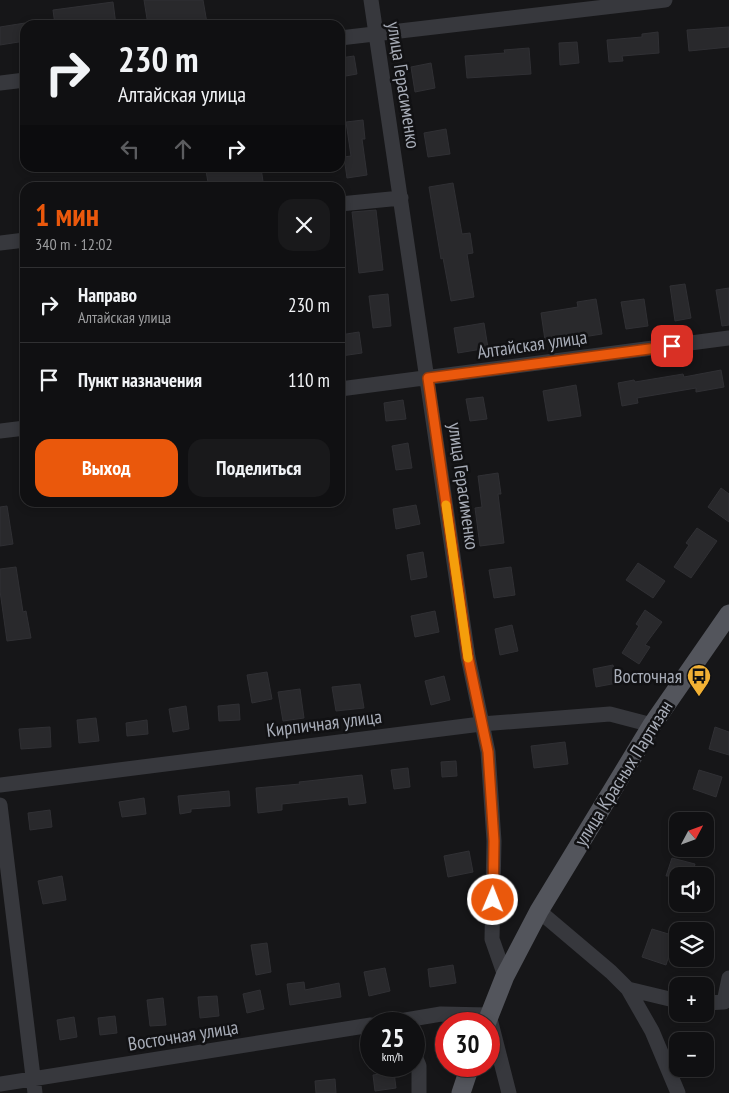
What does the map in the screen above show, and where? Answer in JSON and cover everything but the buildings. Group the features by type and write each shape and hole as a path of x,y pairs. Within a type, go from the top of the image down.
{"main road":[{"name":"улица Красных Партизан","path":"490,1012 505,976 538,911 652,725 723,634 729,614"},
{"path":"461,1093 466,1077"}],"street":[{"name":"улица Герасименко","path":"371,0 468,657 488,752 494,841 492,939 505,976"},
{"path":"345,37 666,0"},
{"path":"0,83 20,81"},
{"path":"345,204 401,198"},
{"path":"0,243 20,241"},
{"name":"Алтайская улица","path":"345,388 729,338"},
{"path":"0,431 20,429"},
{"name":"Кирпичная улица","path":"0,785 481,724 610,714 652,725"},
{"path":"0,805 34,1086"},
{"path":"538,911 611,972 628,989 652,1031 678,1093"},
{"path":"714,1003 724,1002 729,978"},
{"path":"628,989 669,999"},
{"name":"Восточная улица","path":"0,1084 34,1086 360,1027"},
{"path":"500,1061 510,1093"},
{"path":"419,1077 419,1093"}],"slow traffic":[{"path":"446,505 468,658"}],"place":[{"name":"Восточная","path":"699,697"}],"route":[{"path":"493,900 494,841 488,752 468,657 428,378 672,346"}]}
